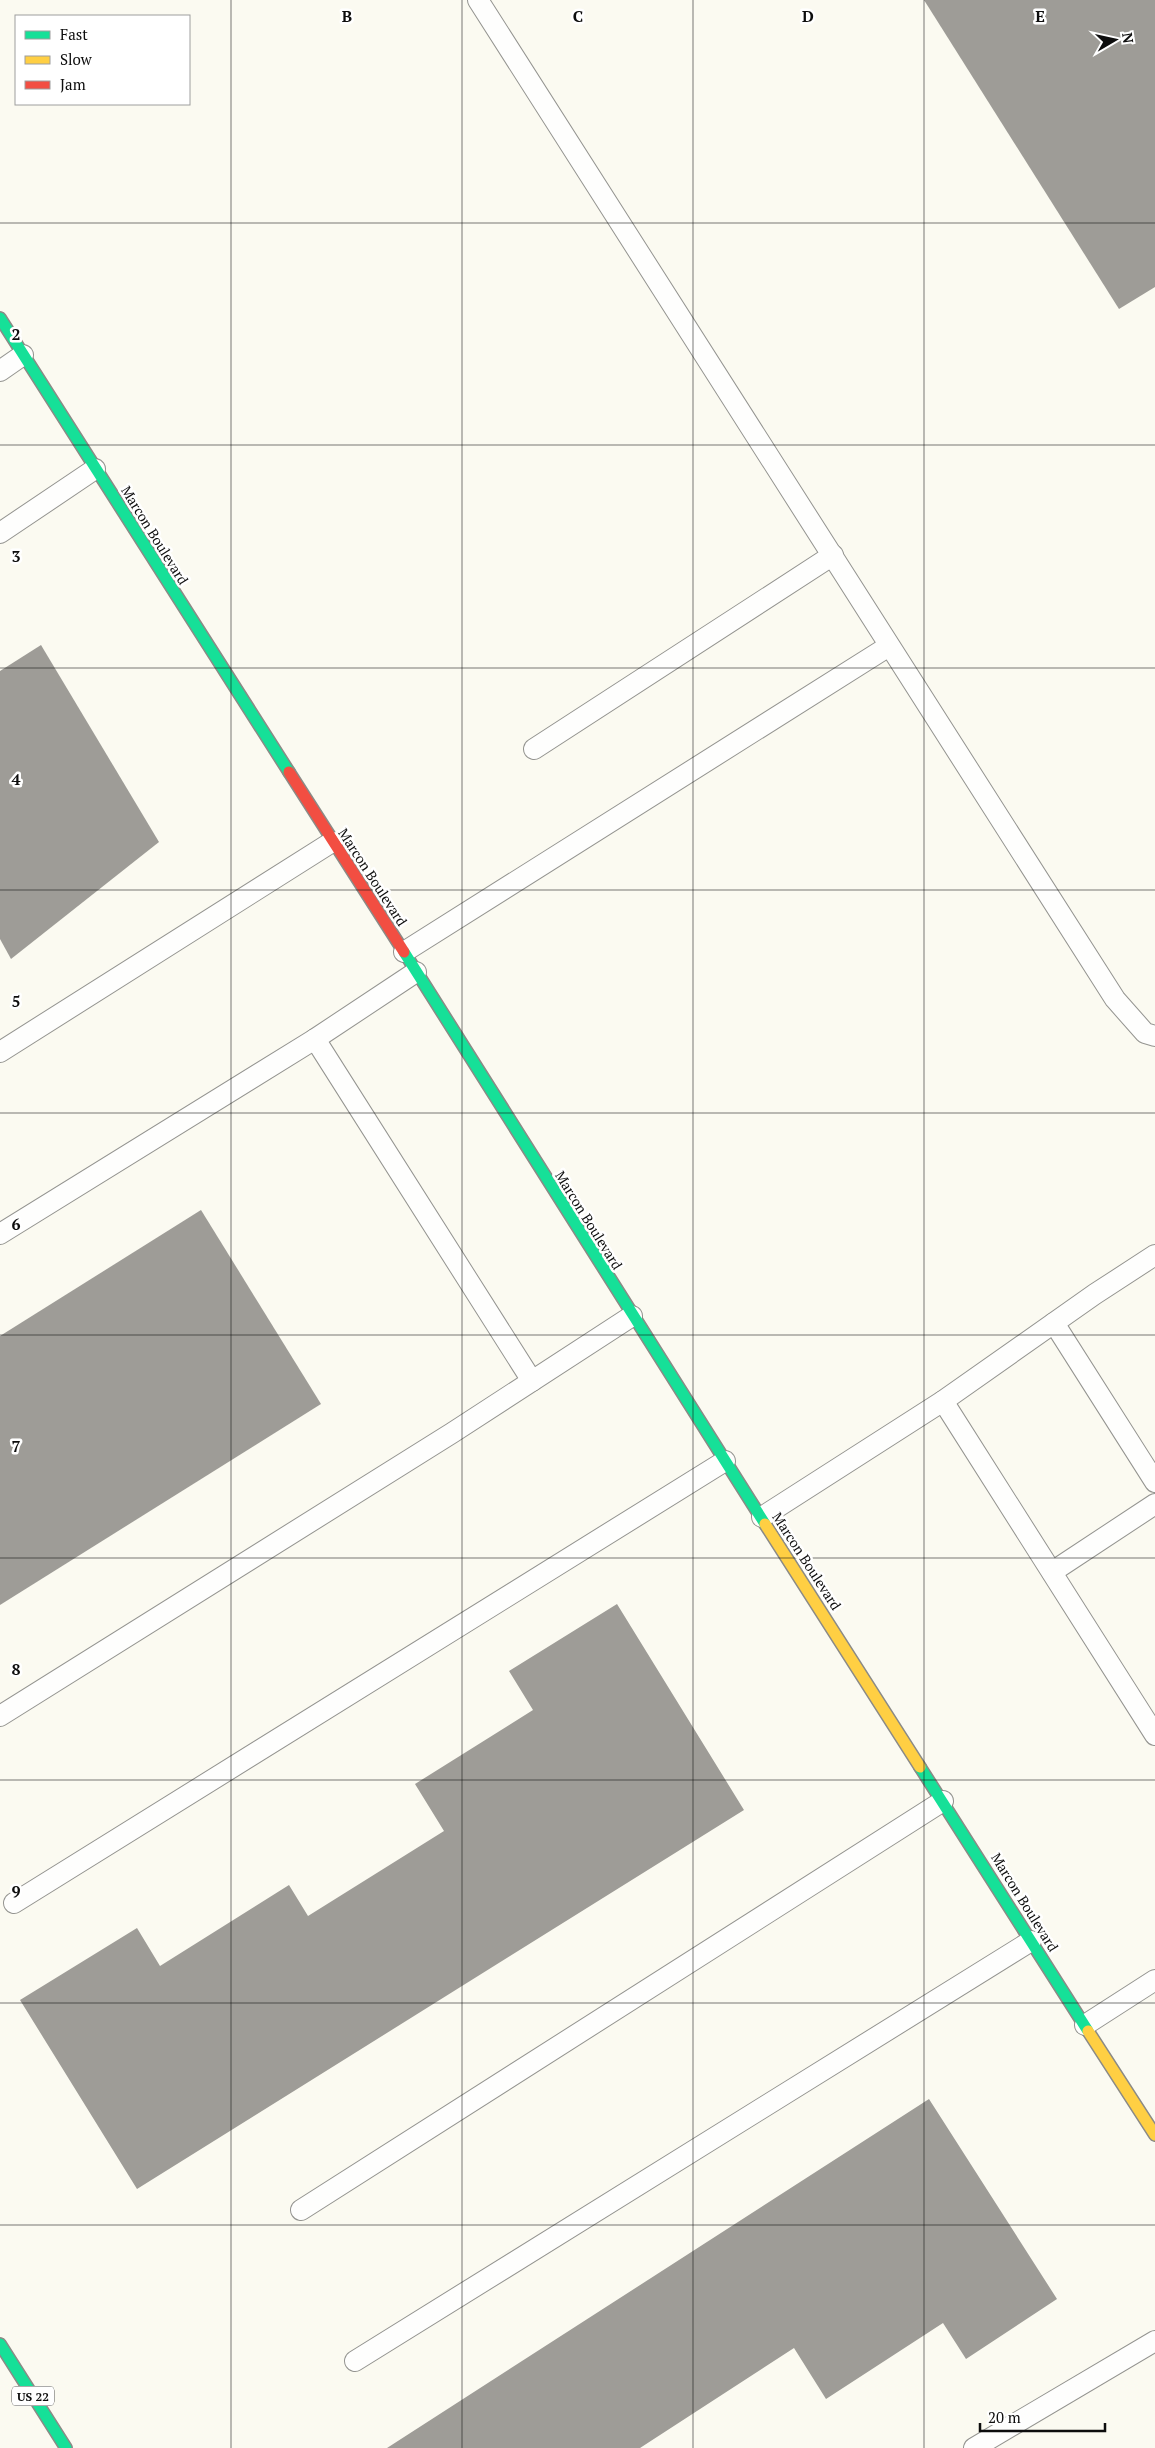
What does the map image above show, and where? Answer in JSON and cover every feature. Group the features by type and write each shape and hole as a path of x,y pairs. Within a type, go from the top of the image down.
{"main road":[{"name":"Marcon Boulevard","path":"0,318 332,842 404,952 632,1316 762,1517 1155,2136"},
{"name":"US 22","path":"0,2344 66,2448"}],"lane":[{"path":"478,0 1115,1000 1145,1033 1155,1036"},
{"path":"0,371 23,355"},
{"path":"0,533 95,469"},
{"path":"534,748 833,555"},
{"path":"404,952 889,646"},
{"path":"0,1052 332,842"},
{"path":"0,1234 315,1039 416,972"},
{"path":"315,1039 532,1381"},
{"path":"762,1517 943,1401 1054,1323 1153,1261"},
{"path":"0,1716 632,1316"},
{"path":"1054,1323 1155,1482"},
{"path":"943,1401 1155,1735"},
{"path":"14,1903 725,1461"},
{"path":"1052,1572 1155,1504"},
{"path":"301,2210 943,1802"},
{"path":"355,2361 1031,1941"},
{"path":"1085,2025 1155,1980"},
{"path":"974,2448 1155,2341"}],"building":[{"path":"924,0 1155,0 1155,287 1119,309"},
{"path":"41,645 159,842 11,959 0,939 0,671"},
{"path":"201,1210 321,1404 0,1605 0,1336"},
{"path":"617,1604 744,1810 137,2189 20,2000 137,1928 160,1966 289,1885 308,1916 444,1831 415,1784 533,1710 509,1671"},
{"path":"929,2099 1057,2299 966,2359 943,2323 826,2399 794,2348 640,2448 387,2448"}],"traffic: fast":[{"path":"0,318 289,772"},
{"path":"404,952 765,1524"},
{"path":"920,1767 1088,2031"},
{"path":"0,2344 66,2448"}],"traffic: slow":[{"path":"765,1524 920,1767"},
{"path":"1088,2031 1155,2135"}],"traffic: jam":[{"path":"289,772 404,952"}]}
